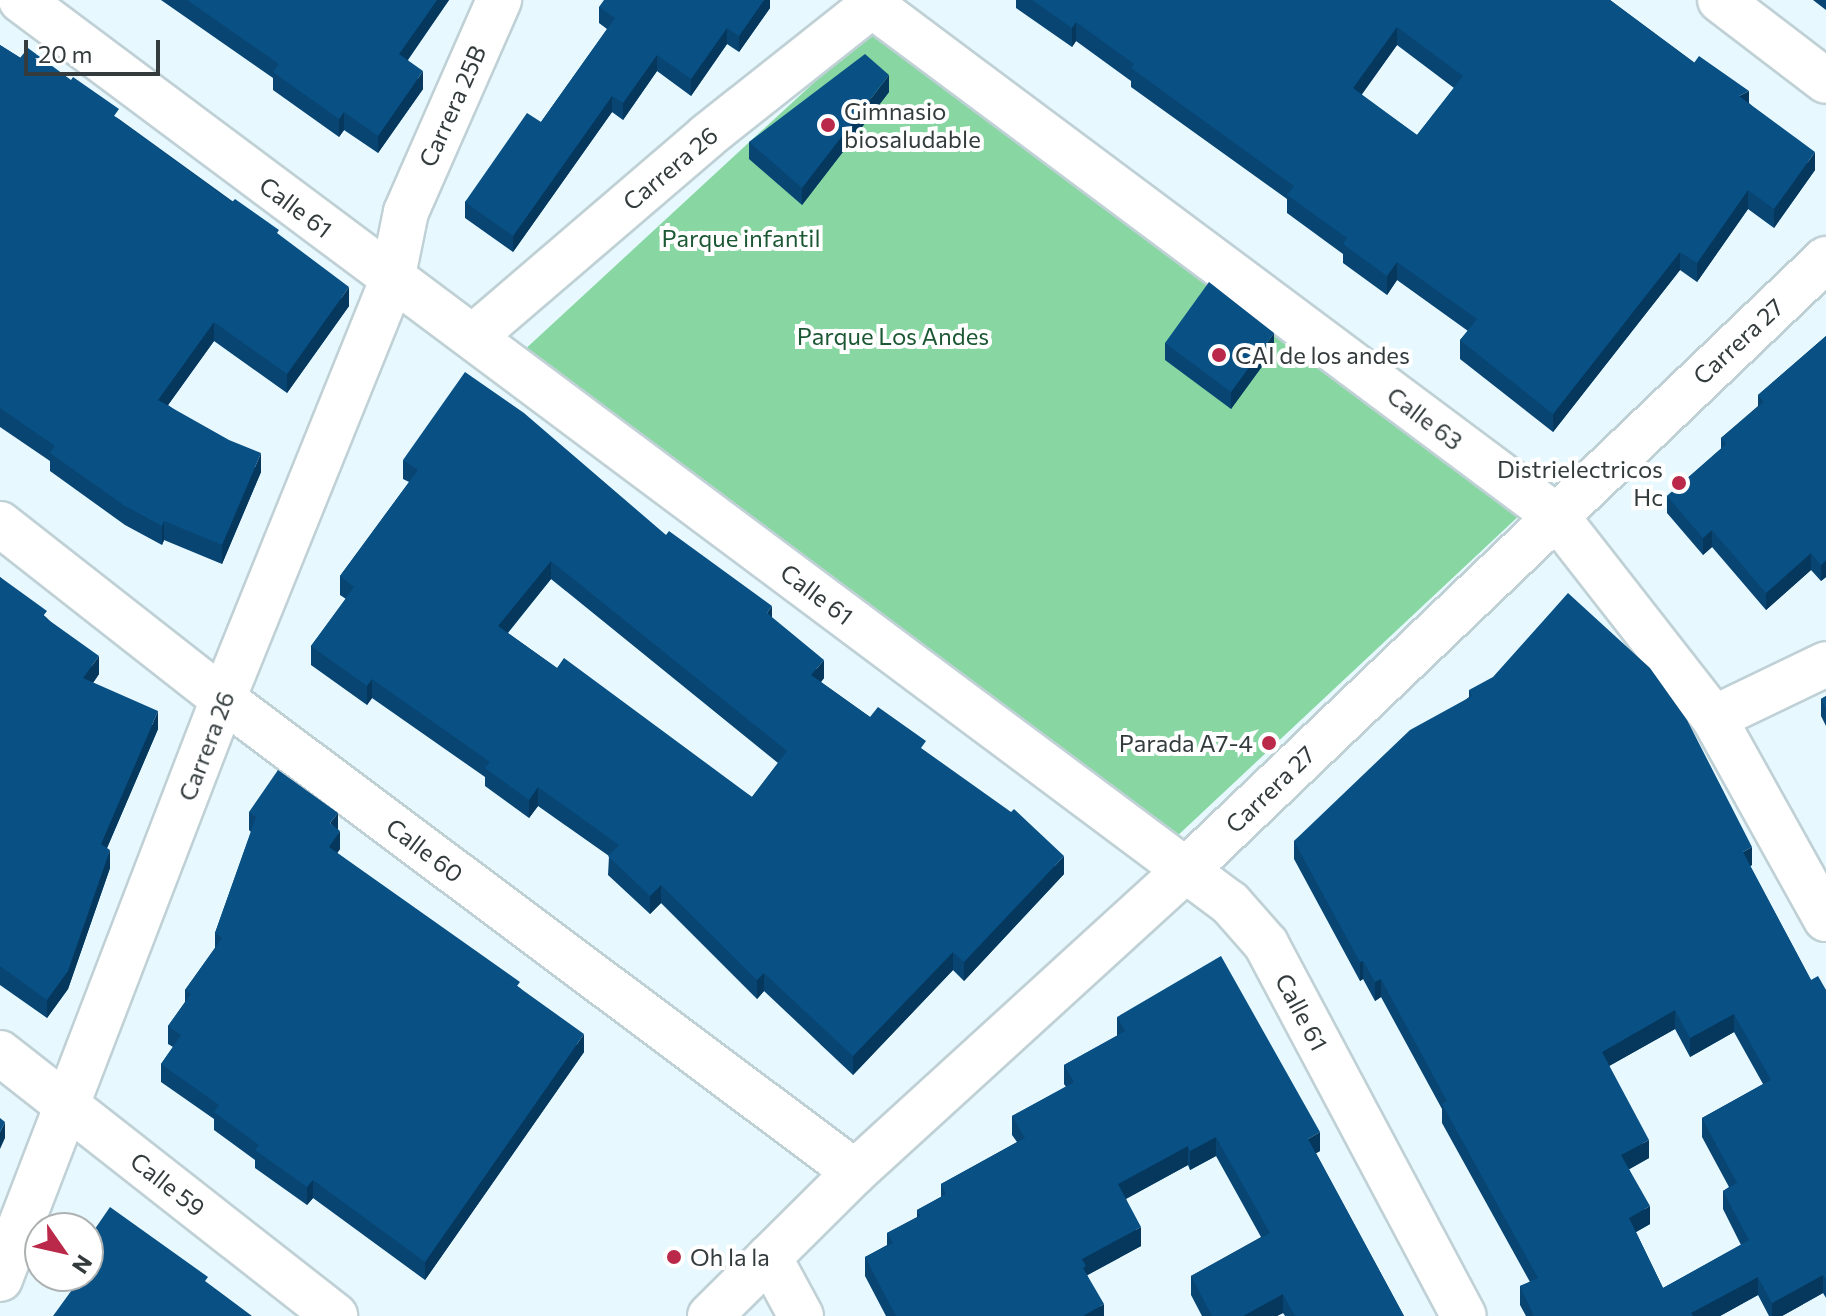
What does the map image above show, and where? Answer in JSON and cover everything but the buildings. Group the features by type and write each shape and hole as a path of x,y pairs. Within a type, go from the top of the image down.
{"street":[{"name":"Calle 61","path":"21,0 1230,903 1266,944 1464,1316"},
{"name":"Carrera 25B","path":"406,212 499,0"},
{"path":"1720,0 1826,81"},
{"name":"Carrera 26","path":"474,336 707,136 869,3"},
{"name":"Calle 63","path":"869,3 1556,516 1714,718 1826,919"},
{"name":"Carrera 26","path":"0,1279 223,699 392,280 406,212"},
{"name":"Carrera 27","path":"710,1316 855,1172 1186,870 1826,259"},
{"name":"Calle 60","path":"0,524 223,699 855,1172"},
{"path":"1714,718 1826,664"},
{"name":"Calle 59","path":"0,1053 335,1316"},
{"path":"769,1257 801,1316"}],"green space":[{"name":"Parque Los Andes","path":"874,27 1522,513 1174,839 521,353"}],"place":[{"name":"Gimnasio biosaludable","path":"828,125"},
{"name":"CAI de los andes","path":"1219,355"},
{"name":"Distrielectricos Hc","path":"1679,483"},
{"name":"Parada A7-4","path":"1269,743"},
{"name":"Oh la la","path":"674,1257"}],"park label":[{"name":"Parque infantil","path":"741,238"}]}
